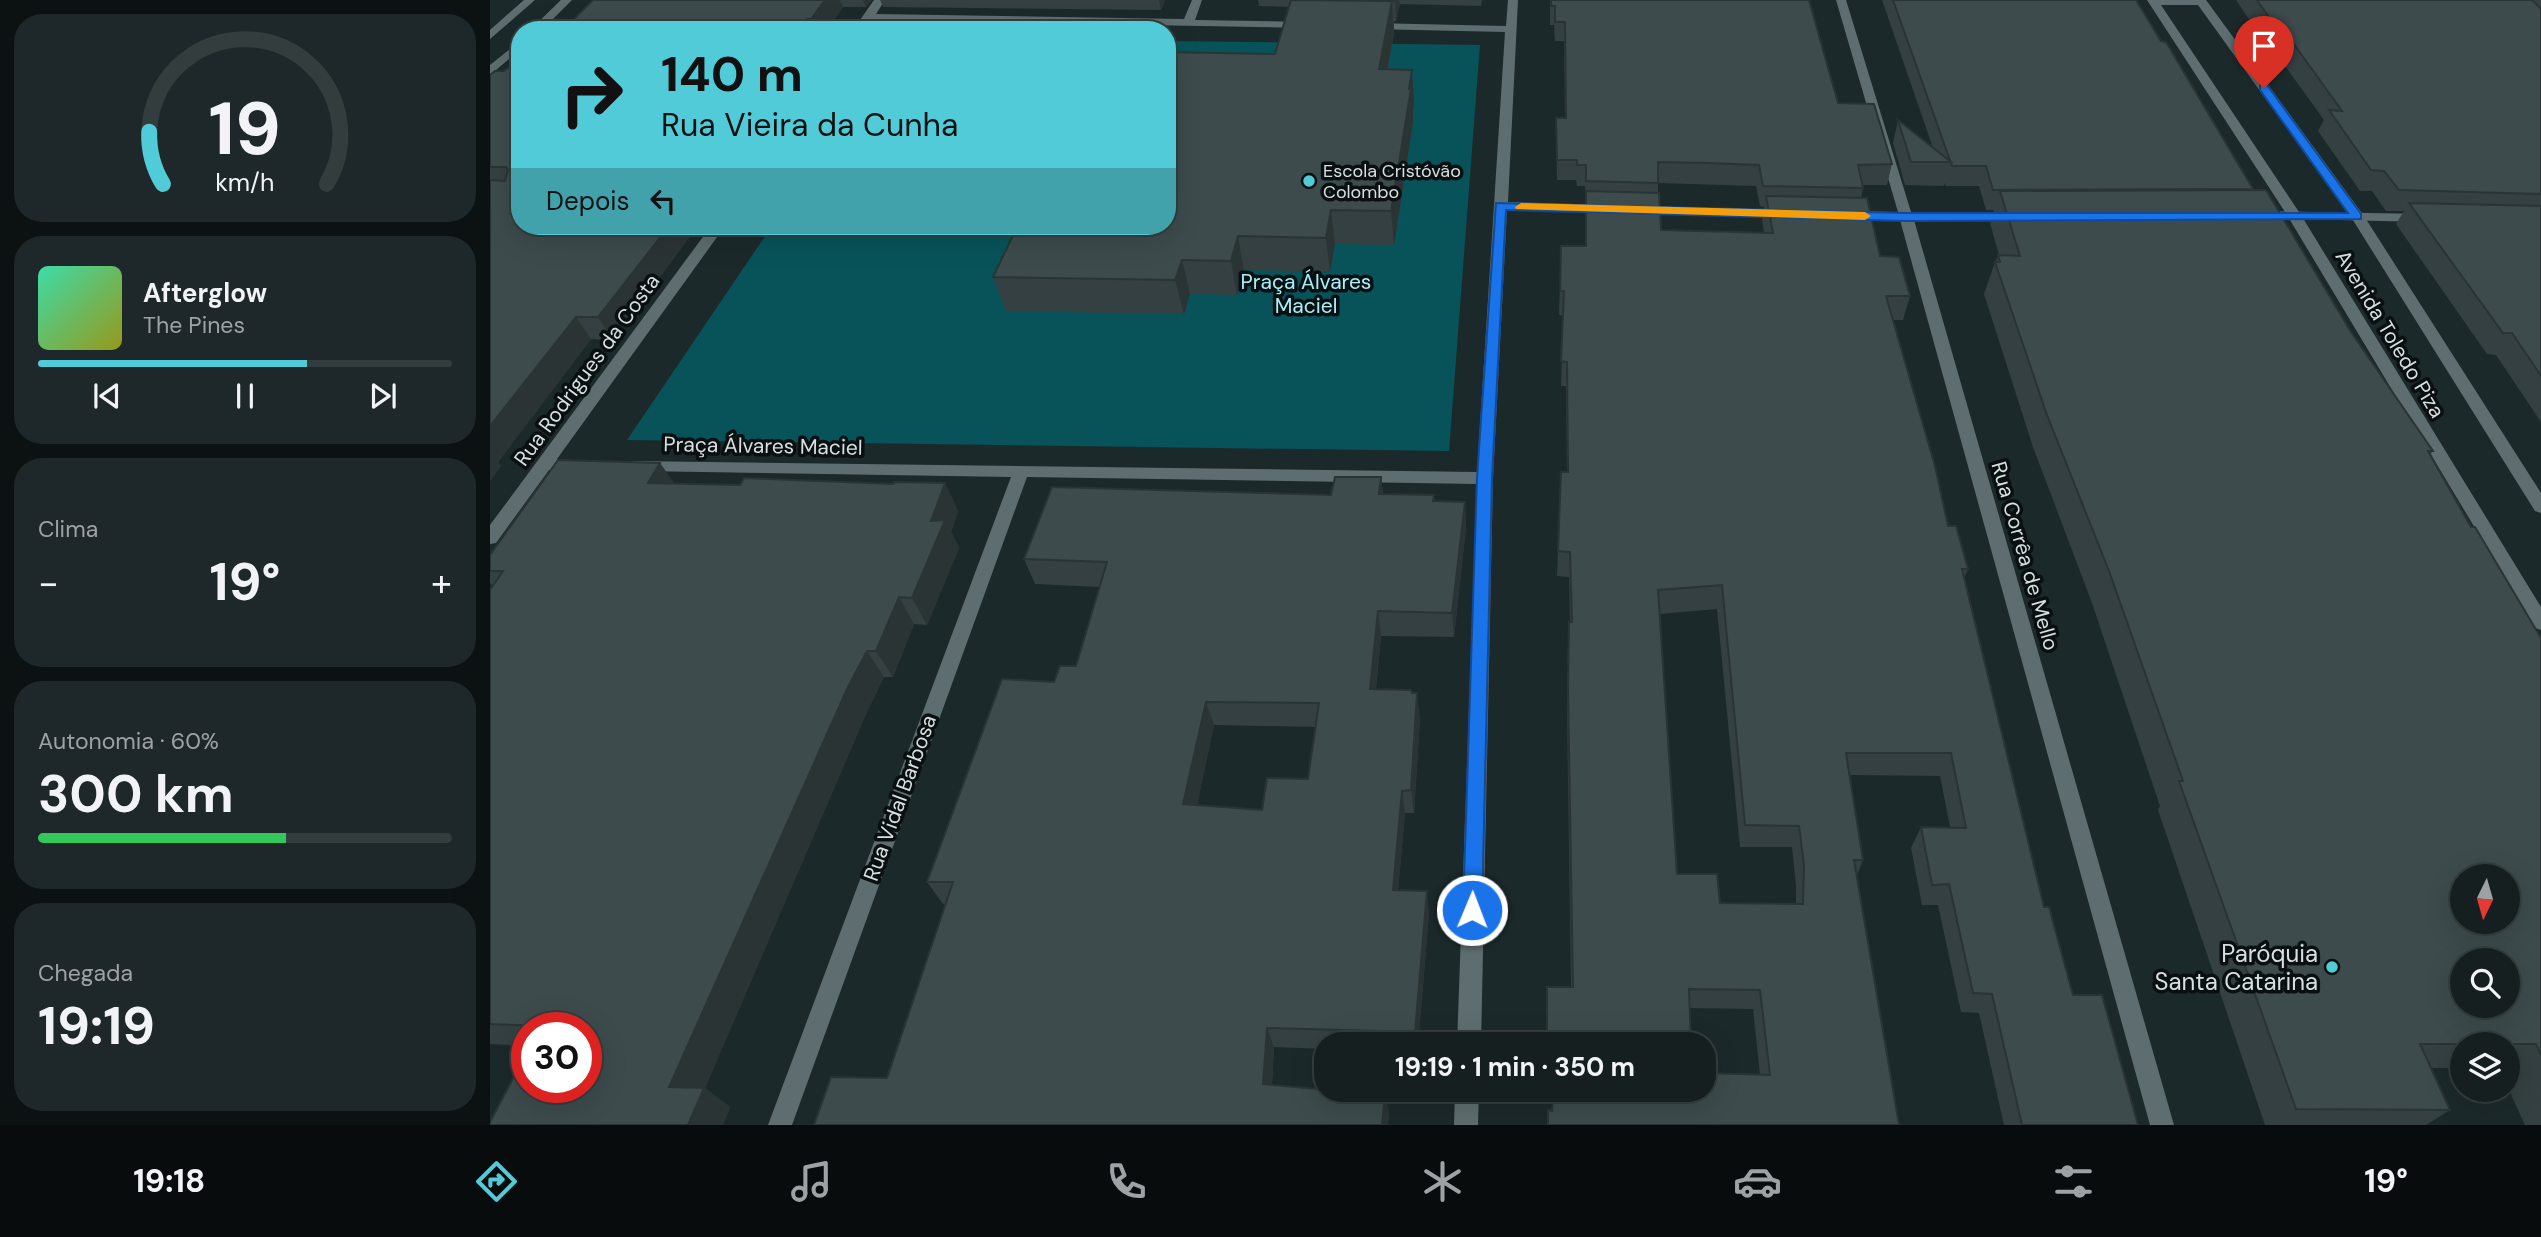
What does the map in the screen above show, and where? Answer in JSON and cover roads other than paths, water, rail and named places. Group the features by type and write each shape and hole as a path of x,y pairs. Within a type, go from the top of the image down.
{"street":[{"path":"490,36 530,0"},
{"path":"545,21 567,0"},
{"path":"865,21 880,0"},
{"path":"1188,23 1198,0"},
{"path":"1469,1032 1485,478 1514,0"},
{"name":"Rua Corrêa de Mello","path":"1841,0 1906,217 2162,1125"},
{"path":"2152,1 2201,1"},
{"name":"Avenida Toledo Piza","path":"2152,1 2294,215 2532,596 2541,623"},
{"name":"Avenida Toledo Piza","path":"2201,1 2357,216 2541,507"},
{"path":"867,18 1060,21"},
{"path":"1176,23 1322,25"},
{"path":"1363,26 1511,29"},
{"path":"490,71 511,52"},
{"path":"1501,206 1794,214"},
{"path":"1836,215 2031,216"},
{"path":"2239,215 2436,218"},
{"name":"Rua Rodrigues da Costa","path":"490,538 711,235"},
{"path":"544,464 598,465"},
{"name":"Praça Álvares Maciel","path":"625,465 1485,478"},
{"name":"Rua Vidal Barbosa","path":"780,1125 1021,471"},
{"path":"1466,1125 1467,1102"}],"place":[{"name":"Escola Cristóvão Colombo","path":"1309,181"},
{"name":"Paróquia Santa Catarina","path":"2332,967"}]}
